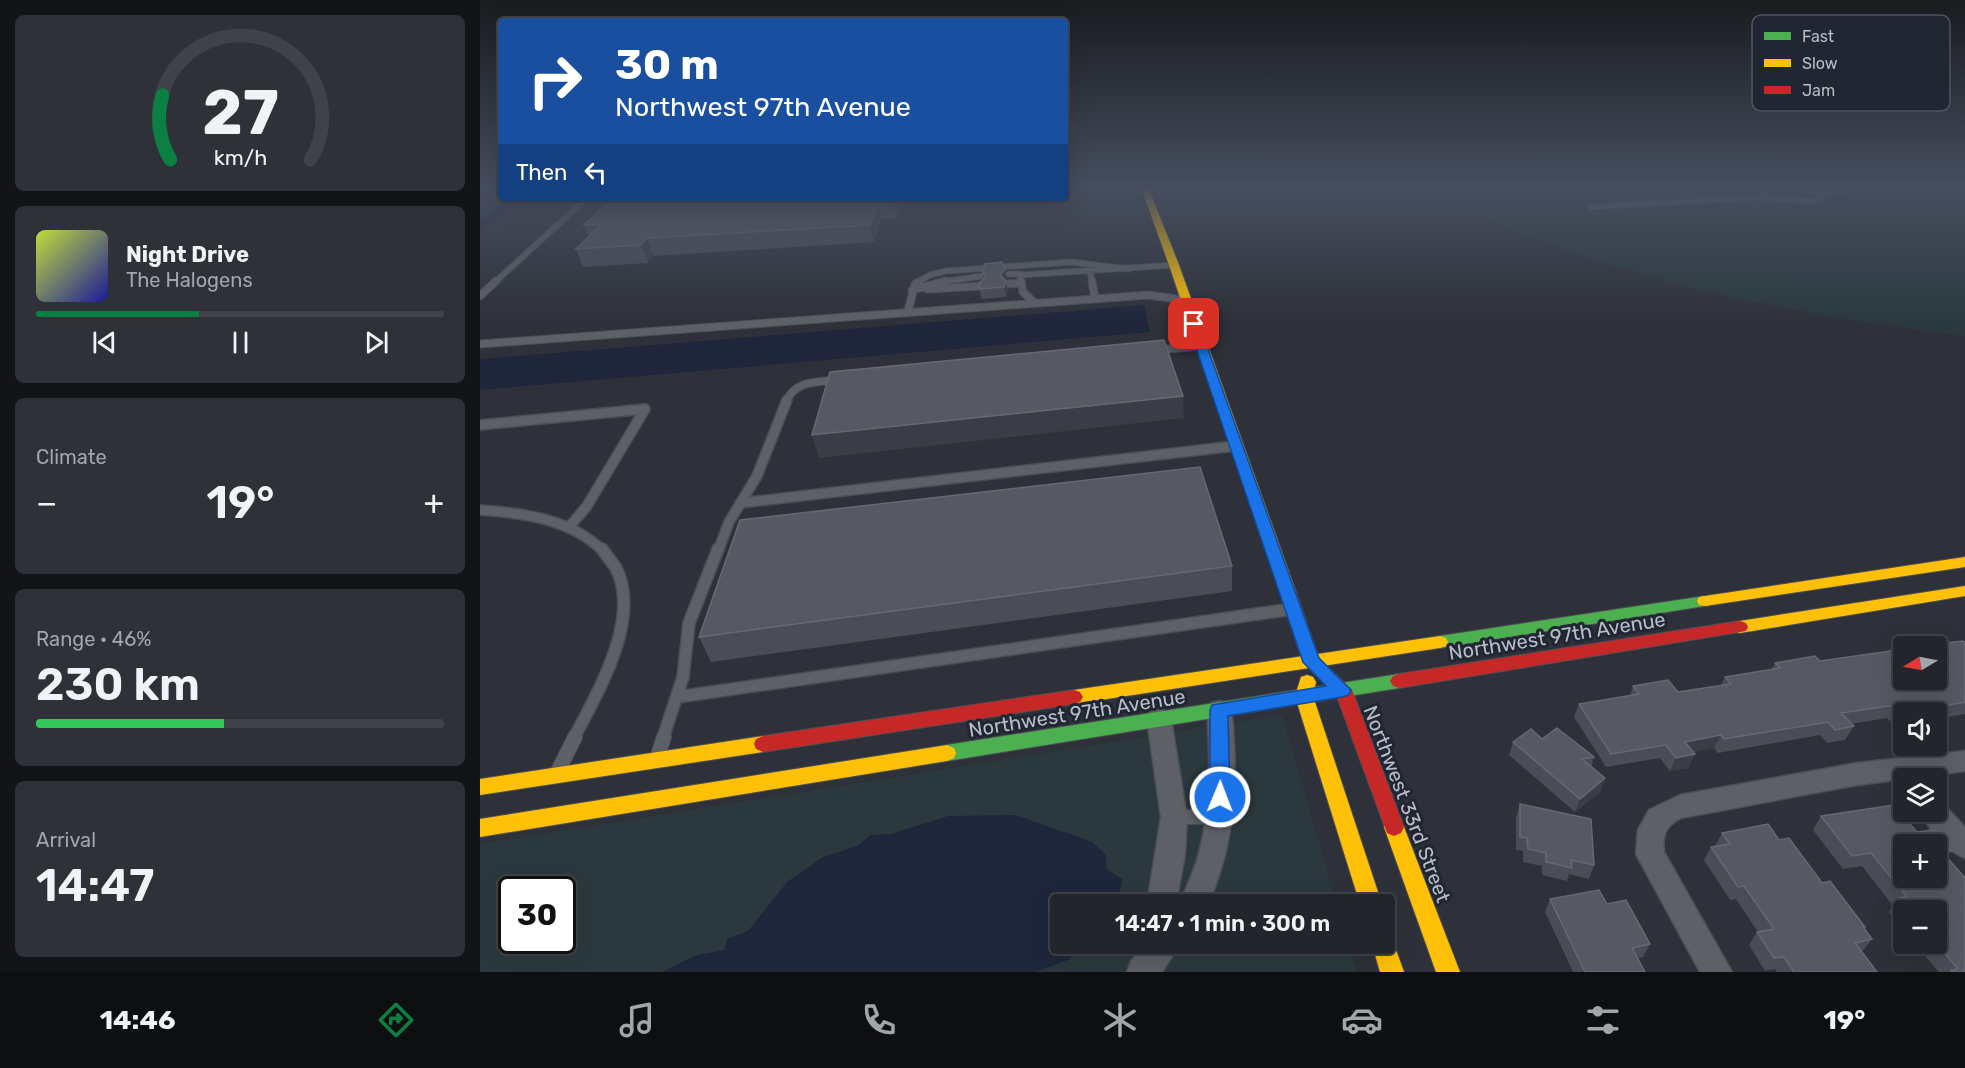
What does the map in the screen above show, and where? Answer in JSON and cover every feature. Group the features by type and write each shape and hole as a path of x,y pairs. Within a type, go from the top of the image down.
{"street":[{"name":"Northwest 33rd Street","path":"1161,232 1312,662 1342,690 1448,972"},
{"name":"Northwest 97th Avenue","path":"480,787 555,776 652,772 1312,662 1965,562"},
{"name":"Northwest 97th Avenue","path":"480,828 1965,591"},
{"path":"1312,662 1304,696 1368,894"},
{"path":"1198,894 1205,878 1220,817 1219,710"},
{"path":"1159,719 1174,818 1171,854 1164,894"},
{"path":"1926,768 1965,761"},
{"path":"641,802 652,772"},
{"path":"1717,972 1654,864 1649,847 1650,829 1663,814 1680,807 1893,774"},
{"path":"1943,822 1965,846"},
{"path":"1386,954 1392,972"}],"lane":[{"path":"480,296 549,232"},
{"path":"1008,274 1020,275 1083,262 1128,268"},
{"path":"908,311 912,290 918,281 938,273 1020,275 1174,265"},
{"path":"1090,271 1095,299"},
{"path":"1008,284 1020,275"},
{"path":"1020,275 1023,292 1035,303"},
{"path":"912,290 953,279 982,276"},
{"path":"912,290 982,286"},
{"path":"480,344 1095,299 1129,293 1185,300"},
{"path":"1148,351 1201,346"},
{"path":"652,772 682,677 689,623 729,522 757,476 792,389 803,384 851,378"},
{"path":"480,425 645,409 587,506 570,526"},
{"path":"740,503 1236,446"},
{"path":"480,510 530,515 570,526 607,555 619,576 623,606 620,631 613,654 555,776"},
{"path":"677,697 1292,609"},
{"path":"1174,818 1220,817"}],"shaded area":[{"path":"1517,232 1965,232 1965,336 1863,322 1762,304 1663,280 1565,250"},
{"path":"1282,715 1334,894 1050,894 1050,954 1352,954 1357,972 480,972 480,844"}],"water":[{"path":"1144,305 1150,332 480,390 480,359"},
{"path":"1016,815 1092,842 1106,855 1106,868 1122,879 1120,892 1117,894 1104,892 1050,894 1050,954 1072,954 1070,959 1036,972 662,972 697,955 724,950 727,939 748,931 787,882 823,857 857,846 871,835 891,834 948,816"}],"building":[{"path":"593,232 744,232 647,238 641,245 576,249"},
{"path":"1002,262 1005,269 1000,275 1006,281 1004,287 980,289 980,282 986,277 982,271 985,268 984,264"},
{"path":"1164,340 1183,396 812,435 830,372"},
{"path":"1200,467 1232,566 699,637 740,520"},
{"path":"1965,642 1965,702 1947,705 1947,702 1893,702 1893,705 1841,713 1854,726 1835,730 1828,722 1724,739 1721,735 1685,742 1695,754 1676,758 1666,745 1611,754 1579,704 1639,694 1633,686 1668,680 1678,692 1731,684 1725,677 1780,668 1775,663 1815,656 1820,661 1893,651 1893,690 1947,690 1947,643"},
{"path":"1557,728 1594,757 1582,759 1605,778 1580,799 1513,742 1531,729 1542,739"},
{"path":"1520,804 1591,819 1594,865 1571,860 1572,868 1546,862 1546,853 1528,849 1527,838 1520,837"},
{"path":"1893,805 1893,822 1908,822 1917,832 1932,830 1936,834 1893,834 1893,880 1871,853 1852,856 1821,816"},
{"path":"1768,824 1779,840 1789,838 1822,883 1830,881 1865,927 1863,927 1872,939 1855,943 1877,972 1794,972 1784,957 1774,958 1757,932 1774,929 1744,886 1738,887 1711,847 1730,844 1722,833"},
{"path":"1947,858 1965,878 1965,972 1952,972 1951,970 1958,969 1945,954 1947,900 1901,900 1899,898 1907,897 1900,888 1947,888"},
{"path":"1599,890 1607,904 1626,900 1650,944 1632,948 1645,972 1585,972 1550,899"}],"traffic: fast":[{"path":"1440,642 1705,601"},
{"path":"947,753 1399,681"}],"traffic: slow":[{"path":"1161,232 1288,592"},
{"path":"1705,601 1965,562"},
{"path":"1740,627 1965,591"},
{"path":"1074,697 1440,642"},
{"path":"1307,682 1304,696 1368,894"},
{"path":"480,787 763,744"},
{"path":"480,828 947,753"},
{"path":"1394,827 1448,972"},
{"path":"1386,954 1392,972"}],"traffic: jam":[{"path":"1288,592 1312,662 1343,690 1394,827"},
{"path":"1399,681 1740,627"},
{"path":"763,744 1074,697"}],"route":[{"path":"1194,324 1312,662 1342,690 1219,710 1220,797"}]}
